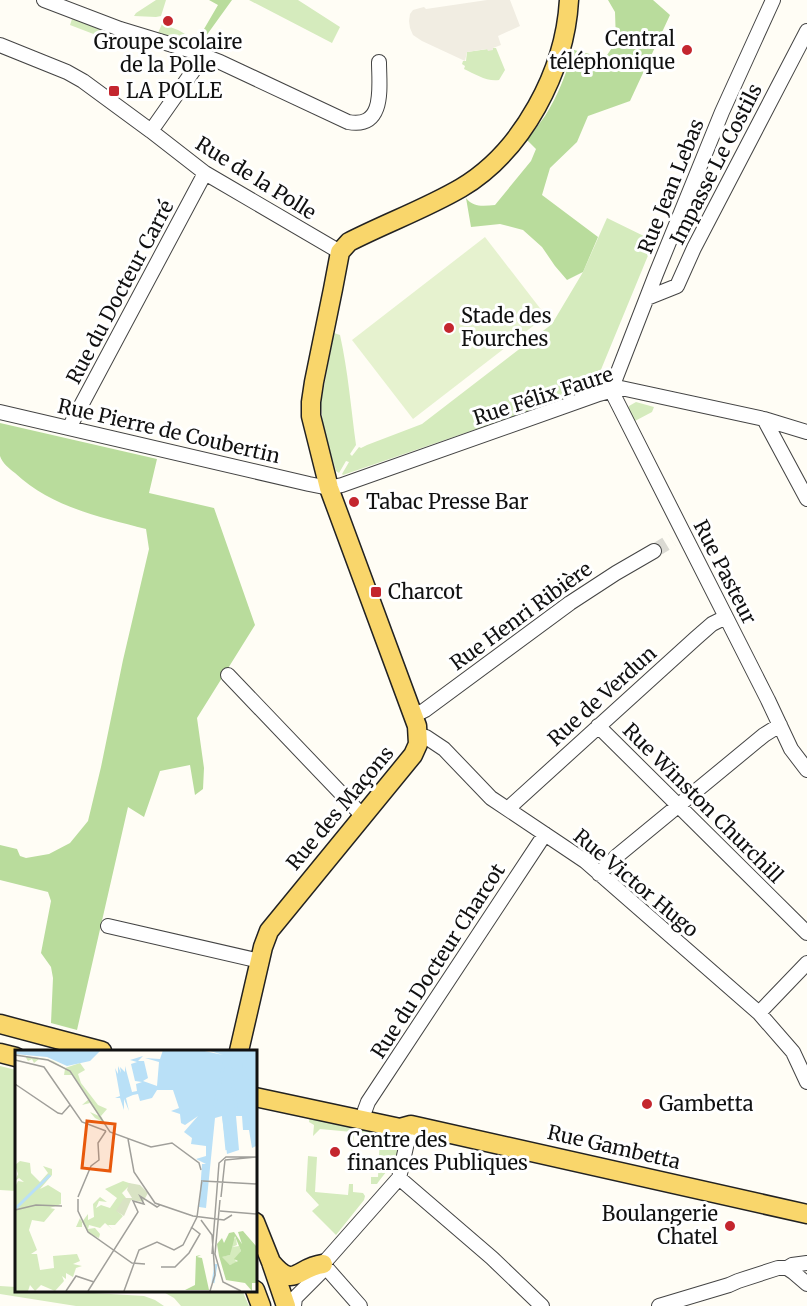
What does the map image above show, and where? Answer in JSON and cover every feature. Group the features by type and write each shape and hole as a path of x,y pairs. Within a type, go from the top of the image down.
{"main road":[{"path":"340,252 349,242 463,187 501,155 528,120 547,87 564,39 569,0"},
{"name":"Rue des Maçons","path":"239,1050 264,941 274,924 413,755 418,744 417,726 329,488 311,416 311,402 340,252"},
{"path":"0,1024 98,1050"},
{"path":"0,1034 55,1050"},
{"path":"0,1053 15,1057"},
{"path":"256,1085 402,1118 411,1125"},
{"path":"256,1096 400,1128 411,1125"},
{"name":"Rue Gambetta","path":"411,1125 807,1214"},
{"path":"257,1231 274,1306"},
{"path":"263,1258 285,1276 294,1276 311,1266 323,1264"},
{"path":"263,1258 285,1306"},
{"path":"255,1291 261,1306"}],"street":[{"path":"44,0 120,29 205,56 353,123 365,121 376,110 379,62"},
{"name":"Rue Jean Lebas","path":"611,390 722,112 773,0"},
{"name":"Impasse Le Costils","path":"647,298 677,286 807,31"},
{"name":"Rue de la Polle","path":"0,46 76,77 151,130 205,173 340,252"},
{"path":"151,130 205,56"},
{"name":"Rue du Docteur Carré","path":"69,428 205,173"},
{"name":"Rue Félix Faure","path":"329,488 621,388 764,419 807,432"},
{"name":"Rue Pasteur","path":"611,390 678,537 726,617 791,748 803,755 807,770"},
{"name":"Rue Pierre de Coubertin","path":"0,412 329,488"},
{"path":"764,419 807,499"},
{"name":"Rue Henri Ribière","path":"413,716 425,710 570,603 654,551"},
{"name":"Rue de Verdun","path":"509,810 704,631 726,617"},
{"path":"228,675 363,815"},
{"path":"600,874 617,856 764,735 780,725"},
{"name":"Rue Winston Churchill","path":"598,726 807,933"},
{"name":"Rue Victor Hugo","path":"418,736 444,749 491,798 567,848 600,874 759,1013 793,1052 807,1082"},
{"name":"Rue du Docteur Charcot","path":"365,1110 368,1102 545,834"},
{"path":"108,926 260,961"},
{"path":"759,1013 807,963"},
{"path":"294,1306 295,1298 318,1277 323,1264 399,1178 411,1125"},
{"path":"399,1178 492,1258 542,1306"},
{"path":"659,1306 778,1268 807,1263"},
{"path":"323,1264 360,1306"},
{"path":"787,1268 807,1284"}],"green space":[{"path":"156,0 166,0 161,16 134,16 136,13"},
{"path":"209,0 232,0 201,43 197,41 218,5"},
{"path":"249,0 298,0 340,27 332,43"},
{"path":"608,0 653,0 670,15 630,101 588,116 577,142 550,168 542,195 598,237 583,272 567,280 542,247 523,230 500,224 471,227 466,198 476,205 495,205 531,161 536,149 527,140 554,100 574,50 605,58 616,42 615,12"},
{"path":"72,19 122,38 117,43 70,25"},
{"path":"162,24 178,30 201,43 158,33"},
{"path":"496,48 505,70 499,80 486,79 464,69 465,66 462,64 466,61 467,52 492,50"},
{"path":"607,218 654,241 593,389 343,475 349,462 346,461 339,473 336,471 323,426 321,403 334,333 340,335 347,376 356,445 350,454 352,456 359,447 422,424 552,324 583,272"},
{"name":"Stade des Fourches","path":"485,237 546,316 413,419 352,340"},
{"path":"636,402 654,407 652,412 633,422 628,412 629,406"},
{"path":"0,423 157,459 149,493 214,508 255,625 197,718 204,768 203,789 195,795 190,765 160,771 144,817 128,807 77,1030 51,1023 53,978 51,967 41,953 51,901 48,892 0,880 0,845 17,849 20,856 26,858 49,854 70,843 88,821 149,549 146,529 94,515 60,502 29,485 11,470 0,456"},
{"path":"0,1066 15,1070 15,1191 0,1190"},
{"path":"310,1116 389,1135 398,1141 395,1158 377,1184 371,1184 371,1177 378,1177 380,1135 354,1132 352,1163 350,1163 352,1132 320,1129 313,1136 314,1125 309,1122"},
{"path":"308,1156 317,1157 315,1192 348,1195 349,1184 353,1184 353,1192 363,1193 365,1196 336,1235 312,1211 319,1205 306,1191"},
{"path":"0,1286 15,1287 15,1291 144,1296 164,1306 76,1306 0,1294"},
{"path":"162,1291 242,1291 249,1306 181,1306 174,1298"}],"shaded area":[{"path":"487,0 510,0 520,26 498,36 501,45 493,50 467,52 465,61 422,41 413,35 410,28 410,14 413,10"}],"tunnel":[{"path":"654,551 672,540"}],"place":[{"name":"Groupe scolaire de la Polle","path":"168,21"},
{"name":"Central téléphonique","path":"687,50"},
{"name":"LA POLLE","path":"114,91"},
{"name":"Stade des Fourches","path":"449,328"},
{"name":"Tabac Presse Bar","path":"354,502"},
{"name":"Charcot","path":"376,592"},
{"name":"Gambetta","path":"647,1104"},
{"name":"Centre des finances Publiques","path":"335,1152"},
{"name":"Boulangerie Chatel","path":"730,1226"}]}
